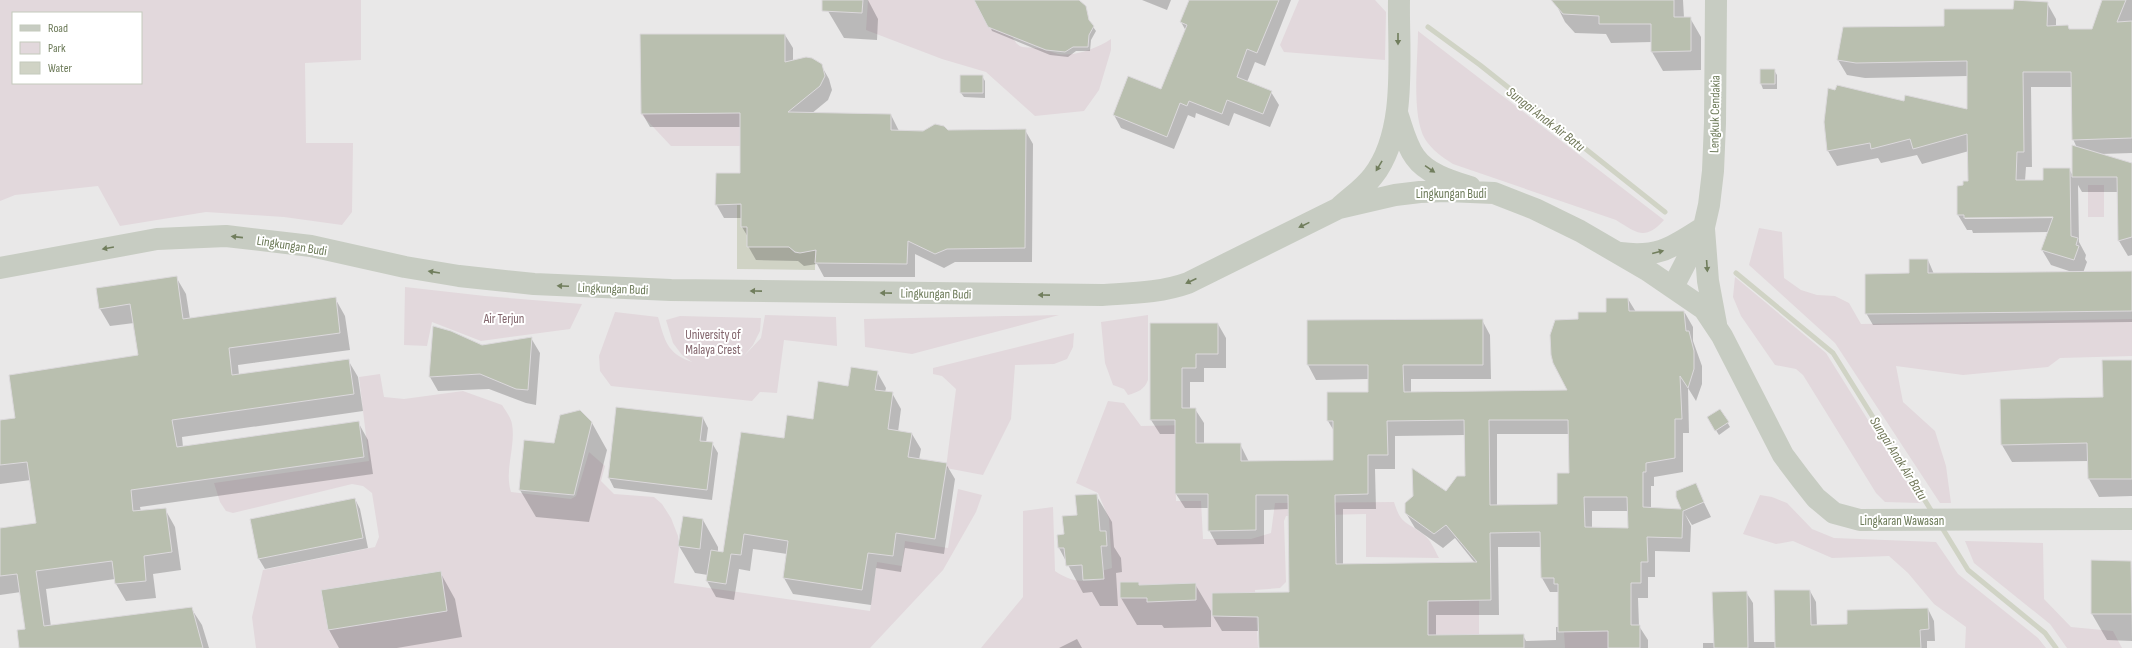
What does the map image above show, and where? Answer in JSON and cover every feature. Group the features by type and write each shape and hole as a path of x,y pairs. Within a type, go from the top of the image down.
{"street":[{"name":"Lingkungan Budi","path":"1339,208 1362,188 1380,166 1391,140 1397,113 1399,0"},
{"name":"Lengkuk Cendakia","path":"1716,0 1713,171 1704,227 1708,281 1718,329"},
{"path":"1397,113 1415,157 1428,169 1452,181 1494,193"},
{"name":"Lingkungan Budi","path":"0,268 157,239 226,236 311,246 405,267 460,276 534,284 671,290 1102,295 1149,292 1174,288 1339,208 1395,195 1447,191 1494,193 1535,209 1580,231 1619,253"},
{"path":"1619,253 1639,255 1660,253 1704,227"},
{"name":"Lengkuk Cendakia","path":"1674,287 1704,227"},
{"path":"1619,253 1674,287"},
{"name":"Lingkaran Wawasan","path":"1674,287 1704,310 1718,329 1783,455 1800,479 1825,506 1834,513 1860,520 2132,519"}],"shaded area":[{"path":"0,0 2132,0 2132,648 0,648"}],"green space":[{"path":"0,0 361,0 361,60 305,63 306,143 353,143 352,212 342,225 284,217 206,212 120,226 98,186 15,195 0,201"},
{"path":"868,0 975,0 1012,36 1020,46 1040,48 1064,55 1078,53 1099,46 1111,39 1111,50 1099,90 1084,111 1035,116 986,72 942,59 866,30"},
{"path":"1299,0 1375,0 1386,12 1385,60 1284,52 1280,45"},
{"path":"1418,31 1664,220 1651,231 1641,233 1616,220 1453,164 1441,156 1425,139 1418,116 1416,86"},
{"path":"740,113 740,146 671,146 641,114"},
{"path":"2088,185 2104,185 2104,217 2088,217"},
{"path":"1759,228 1782,232 1784,278 1801,290 1817,295 1835,296 1849,303 1861,324 2132,319 2132,356 2060,358 2048,367 1963,375 1896,366 1903,402 1935,431 1946,466 1951,503 1940,503 1835,343 1749,265"},
{"path":"1735,277 1826,353 1920,503 1885,502 1876,493 1803,375 1796,369 1775,365 1741,316 1733,297"},
{"name":"Air Terjun","path":"405,287 485,296 582,304 570,329 481,341 432,322 427,346 404,345"},
{"name":"University of Malaya Crest","path":"615,312 658,317 668,345 677,354 692,362 682,355 673,343 666,320 680,316 761,318 760,331 753,345 743,357 761,338 765,315 836,317 837,346 784,340 777,393 760,392 752,401 611,386 600,371 599,356"},
{"path":"1059,315 912,354 865,347 864,319"},
{"path":"1148,315 1148,380 1145,386 1140,390 1128,395 1124,389 1113,385 1105,363 1101,322"},
{"path":"1074,333 1073,347 1067,359 1054,364 1015,365 1011,419 983,475 946,468 956,389 942,376 933,374 933,368"},
{"path":"380,374 384,397 404,399 463,391 502,405 512,424 513,432 509,467 509,484 511,492 571,499 576,496 589,452 605,466 601,481 614,494 654,497 662,504 671,518 678,536 679,548 674,583 870,611 877,562 902,566 905,541 948,548 958,489 982,495 976,512 943,570 870,648 256,648 252,617 263,570 375,547 379,537 372,493 363,486 352,484 233,513 226,511 220,502 214,483 369,461 359,377"},
{"path":"1108,401 1124,403 1141,426 1188,425 1175,444 1176,501 1201,501 1203,539 1251,539 1271,533 1275,503 1394,502 1402,519 1426,536 1439,558 1366,557 1366,514 1286,516 1284,521 1286,582 1280,588 1255,590 1258,648 981,648 1023,597 1023,511 1053,507 1055,571 1061,575 1077,580 1101,580 1101,571 1112,568 1109,519 1098,493 1076,483"},
{"path":"1760,495 1772,497 1787,503 1812,529 1834,538 1936,542 1958,574 2038,638 2046,648 1965,648 1966,627 1934,604 1908,573 1889,556 1832,558 1793,541 1776,544 1743,534"},
{"path":"1965,541 2043,543 2044,599 2071,627 2113,631 2122,648 2067,648 2050,624 1974,563"},
{"path":"1479,600 1479,635 1428,635 1428,601"},
{"path":"1608,631 1608,648 1565,648 1564,632"}],"water":[{"path":"737,205 747,205 741,213 741,227 747,227 747,247 785,247 785,233 790,248 795,253 800,253 815,248 815,270 737,269"}],"building":[{"path":"822,0 863,0 862,13 822,11"},
{"path":"974,0 1079,0 1086,6 1089,20 1094,26 1089,35 1088,47 1073,47 1065,52 1046,50 988,27"},
{"path":"1189,0 1279,0 1257,53 1247,49 1237,77 1272,91 1263,114 1227,100 1222,114 1189,101 1187,106 1180,103 1167,137 1113,115 1128,76 1161,89 1187,25 1180,22"},
{"path":"1551,0 1674,0 1674,17 1691,17 1691,51 1651,52 1651,24 1599,24 1599,16 1563,14"},
{"path":"2014,0 2048,2 2047,26 2068,25 2069,29 2092,29 2102,0 2126,0 2117,22 2132,21 2132,138 2072,140 2071,72 2023,72 2024,152 2017,152 2016,180 2043,180 2043,168 2070,168 2071,236 2078,238 2076,245 2079,246 2074,260 2041,250 2053,217 1964,218 1964,215 1957,215 1957,186 1963,185 1963,181 1968,181 1967,134 1913,149 1910,139 1871,149 1870,143 1827,151 1824,122 1828,88 1835,90 1837,85 1904,101 1905,95 1967,109 1967,61 1856,63 1837,60 1843,27 1944,26 1944,9 2013,9"},
{"path":"640,34 785,34 785,62 806,57 812,58 822,64 825,76 820,86 788,112 891,114 891,130 923,131 935,124 944,126 948,130 1026,129 1025,248 947,249 935,254 908,241 907,264 815,263 816,250 800,253 795,252 789,247 747,247 747,227 741,227 741,204 715,205 716,173 740,173 740,113 641,114"},
{"path":"1760,69 1775,69 1775,84 1760,84"},
{"path":"960,75 983,75 983,93 960,93"},
{"path":"2072,145 2132,163 2132,237 2118,241 2117,177 2072,177"},
{"path":"1909,259 1928,259 1928,273 2132,271 2132,311 1865,314 1865,274 1909,273"},
{"path":"177,276 183,319 336,297 340,333 229,348 232,375 349,359 354,394 172,420 177,447 359,421 364,457 131,490 133,511 166,508 172,552 144,556 146,581 115,584 112,561 36,571 44,626 192,607 203,648 19,648 17,630 25,629 17,574 0,576 0,528 36,523 27,462 0,465 0,420 15,418 9,375 138,355 130,304 99,309 96,288"},
{"path":"1606,298 1628,298 1629,311 1684,311 1686,331 1689,331 1694,351 1694,369 1688,388 1680,376 1682,419 1675,419 1675,458 1646,463 1646,472 1643,472 1643,507 1681,509 1676,497 1676,491 1696,483 1704,502 1683,511 1682,538 1647,537 1648,562 1641,562 1641,583 1631,583 1631,625 1640,625 1640,648 1608,648 1608,631 1558,632 1558,584 1554,584 1554,578 1541,578 1540,532 1490,533 1491,600 1428,601 1428,635 1524,634 1524,648 1259,648 1258,617 1212,616 1212,593 1289,592 1288,495 1256,495 1256,530 1208,531 1208,494 1175,494 1175,420 1150,420 1150,323 1218,323 1218,354 1196,354 1196,368 1182,368 1182,408 1196,408 1196,443 1241,443 1241,461 1333,460 1333,421 1327,421 1327,392 1368,392 1368,365 1307,365 1307,320 1483,319 1483,365 1403,365 1404,392 1567,390 1553,363 1551,355 1550,335 1555,320 1578,319 1578,312 1606,312","holes":["1464,420 1465,476 1457,476 1446,491 1412,468 1413,496 1405,503 1405,513 1434,534 1446,525 1477,562 1336,564 1335,495 1368,494 1368,455 1388,455 1387,421","1489,420 1568,420 1569,473 1557,473 1557,504 1490,505","1584,497 1627,497 1628,528 1585,527"]},
{"path":"433,326 451,331 482,345 532,337 528,390 516,389 480,374 429,377"},
{"path":"2102,360 2132,360 2132,479 2088,479 2087,443 2001,445 2000,399 2103,397"},
{"path":"851,367 878,371 875,390 893,392 888,429 912,433 908,457 947,463 935,539 896,533 893,556 868,553 862,590 783,578 788,541 744,534 741,555 731,554 726,584 706,581 711,550 723,552 741,432 784,438 787,415 813,419 818,381 848,386"},
{"path":"616,407 703,417 700,441 713,442 707,490 608,478"},
{"path":"1720,409 1729,422 1715,431 1707,417"},
{"path":"580,410 592,422 574,495 519,490 524,440 554,443 560,415"},
{"path":"1097,494 1100,531 1106,531 1107,546 1101,546 1104,579 1083,580 1082,565 1066,566 1064,548 1058,548 1057,535 1064,534 1062,516 1077,515 1075,495"},
{"path":"355,498 363,538 258,559 250,519"},
{"path":"683,516 703,519 700,549 678,546"},
{"path":"2091,560 2131,561 2132,614 2091,614"},
{"path":"441,571 447,611 328,630 321,590"},
{"path":"1120,582 1139,582 1139,585 1196,583 1196,600 1147,602 1147,598 1120,598"},
{"path":"1774,590 1810,590 1811,625 1847,624 1847,610 1928,608 1929,629 1920,630 1921,648 1775,648"},
{"path":"1747,591 1748,648 1714,648 1712,592"}],"waterway":[{"name":"Sungai Anak Air Batu","path":"1428,27 1480,65 1665,212"},
{"name":"Sungai Anak Air Batu","path":"1736,273 1833,353 1934,515"},
{"name":"Sungai Anak Air Batu","path":"1941,526 1968,570 2045,633 2056,648"}]}
